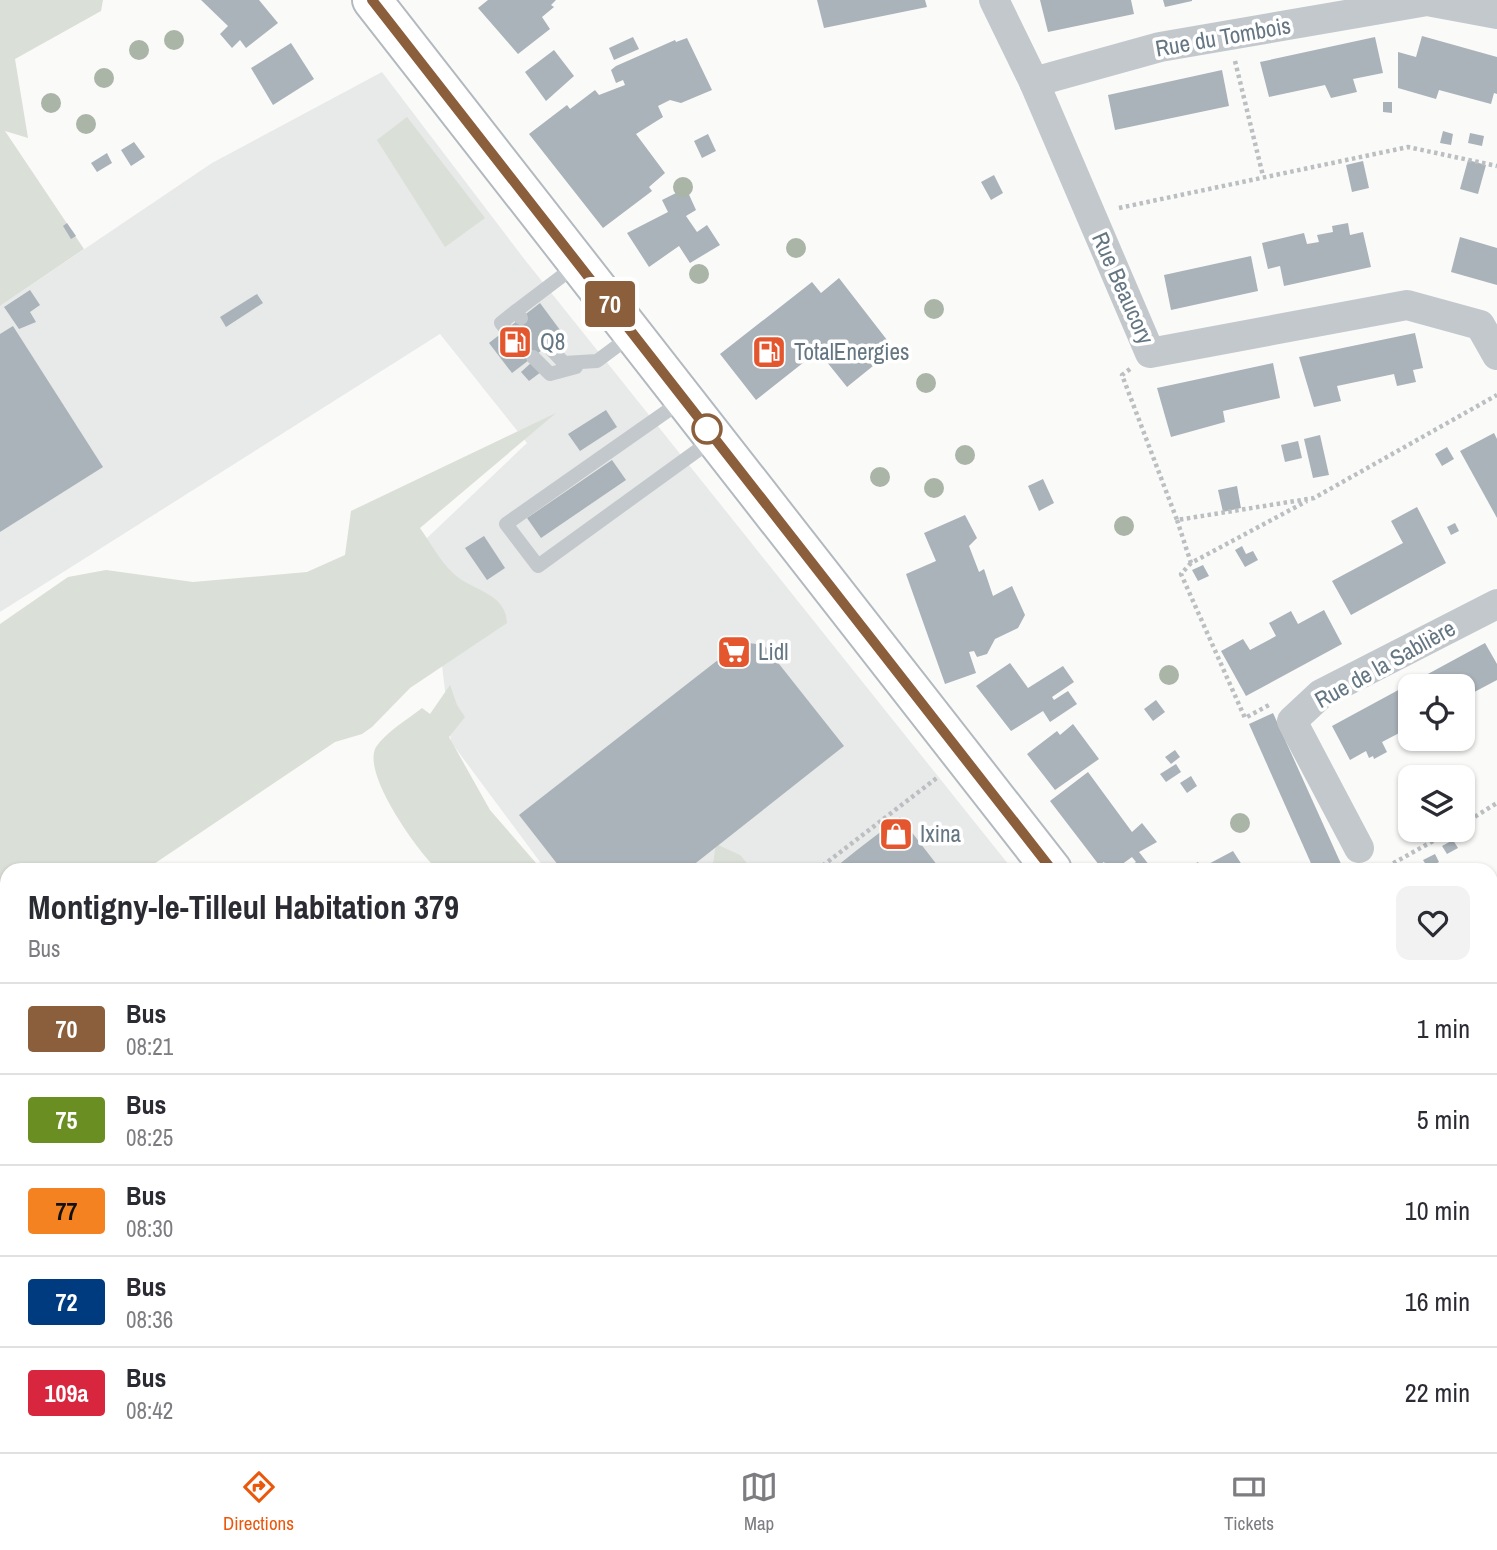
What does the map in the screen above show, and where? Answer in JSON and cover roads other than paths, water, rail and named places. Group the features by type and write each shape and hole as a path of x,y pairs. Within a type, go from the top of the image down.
{"main road":[{"path":"372,0 1047,863"}],"street":[{"name":"Rue Beaucory","path":"994,0 1034,82 1150,353 1407,305 1488,327 1497,355"},
{"name":"Rue du Tombois","path":"1034,82 1160,47 1427,1 1497,14"},
{"name":"Rue de la Sablière","path":"1359,848 1292,721 1321,694 1497,604"}],"lane":[{"path":"506,329 501,323 519,314 579,264"},
{"path":"533,357 550,374 597,360 633,334"},
{"path":"548,346 565,363 597,360"},
{"path":"684,399 506,524 538,566 715,439"}],"place":[{"name":"Q8","path":"515,342"},
{"name":"TotalEnergies","path":"769,352"},
{"name":"Lidl","path":"734,652"},
{"name":"Ixina","path":"896,834"}]}
